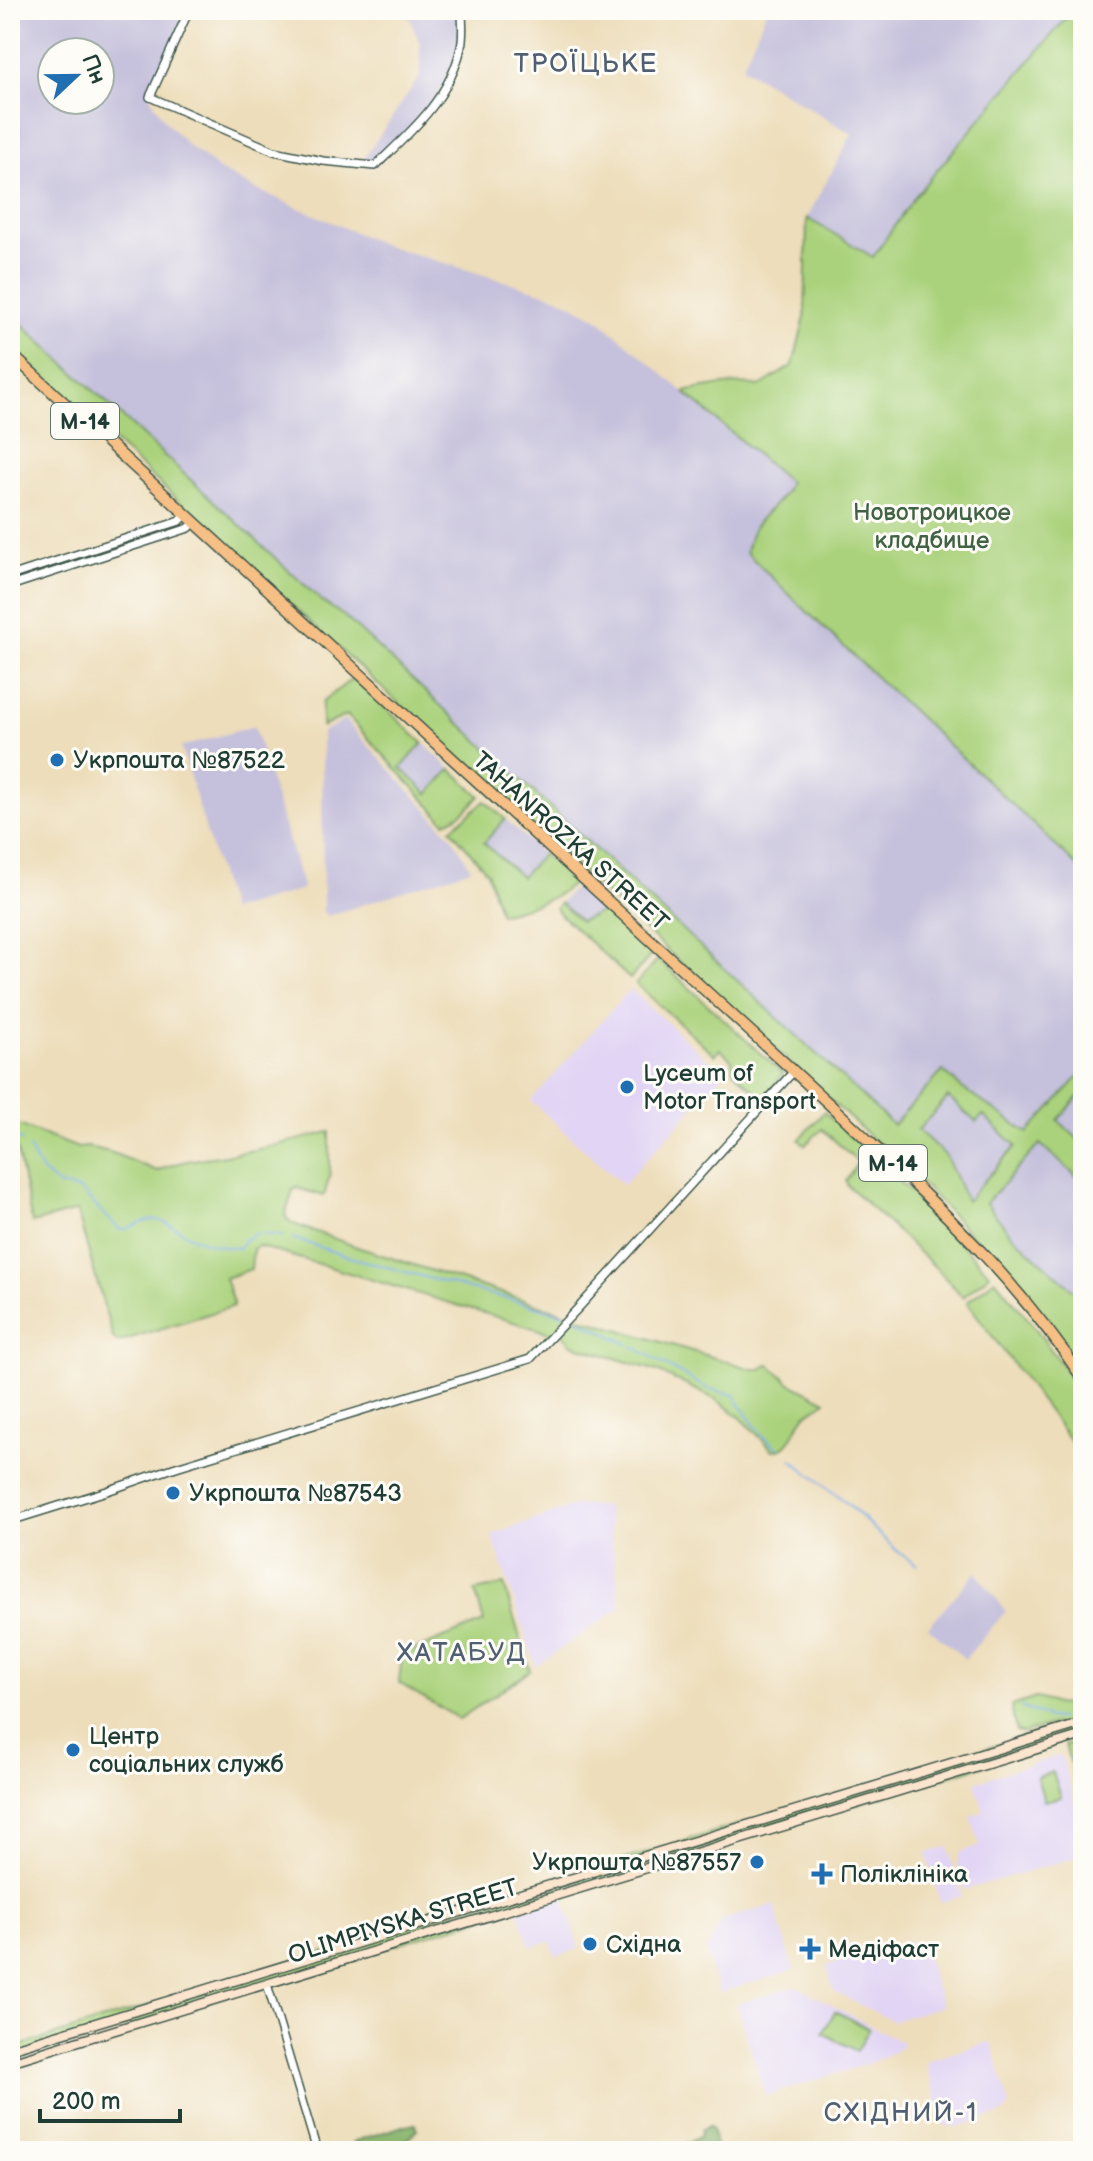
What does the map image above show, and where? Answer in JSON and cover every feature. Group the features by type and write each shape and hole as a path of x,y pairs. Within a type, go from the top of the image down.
{"highway":[{"name":"TAHANROZKA STREET","path":"10,353 931,1198 977,1245 1049,1332 1083,1379"}],"main road":[{"name":"OLIMPIYSKA STREET","path":"10,2049 1083,1723"},
{"name":"OLIMPIYSKA STREET","path":"10,2062 1083,1735"},
{"path":"884,1783 888,1795"},
{"path":"512,1896 516,1909"},
{"path":"263,1972 267,1984"}],"street":[{"path":"189,10 150,97 274,151 323,161 375,166 412,131 446,86 462,44 462,10"},
{"path":"10,576 191,518 189,528 10,586"},
{"path":"10,1519 530,1359 794,1071"},
{"path":"267,1984 317,2151"}],"shaded area":[{"path":"10,10 189,10 150,97 165,121 186,144 218,169 253,188 384,245 558,297 596,317 789,482 777,503 754,528 746,552 1083,872 1083,1072 1028,1134 943,1071 893,1125 344,616 323,602 13,316 10,319"},
{"path":"406,10 462,10 458,59 426,114 375,166 359,166 420,76 420,44"},
{"path":"767,10 1073,10 915,196 872,258 807,218 852,134 742,67"},
{"path":"345,720 453,838 471,869 328,916 323,912 322,732"},
{"path":"254,726 303,889 230,911 181,747"},
{"path":"423,743 451,769 428,794 400,768"},
{"path":"505,819 543,854 522,878 484,843"},
{"path":"577,885 605,911 580,921 560,903"},
{"name":"Lyceum of Motor Transport","path":"630,989 724,1074 623,1185 531,1101"},
{"path":"1083,1092 1083,1144 1058,1120"},
{"path":"948,1097 976,1122 982,1115 1016,1146 966,1201 946,1156 918,1130"},
{"path":"1040,1144 1083,1182 1080,1194 1083,1197 1083,1299 1010,1233 986,1203"},
{"path":"577,1505 607,1506 621,1607 536,1666 492,1535"},
{"path":"976,1572 1006,1611 965,1659 928,1627"},
{"path":"1061,1755 1083,1832 1083,1855 964,1890 957,1865 960,1852 980,1846 971,1816 984,1812 975,1782"},
{"path":"948,1847 962,1896 940,1902 926,1853"},
{"path":"564,1897 579,1949 556,1956 550,1941 531,1947 518,1911"},
{"path":"774,1905 794,1970 719,1993 706,1951 722,1920"},
{"path":"908,1941 925,1953 942,2006 893,2021 834,1992 826,1966"},
{"path":"796,1986 903,2043 901,2048 871,2063 765,2096 737,2004"},
{"path":"988,2042 992,2044 1010,2106 1002,2114 956,2127 944,2125 926,2065 928,2061"}],"green space":[{"name":"Новотроицкое кладбище","path":"1073,10 1083,10 1083,872 746,552 754,528 783,495 789,482 684,392 731,384 760,386 793,365 805,317 807,218 873,257 915,196"},
{"path":"13,316 323,602 344,616 893,1125 943,1071 962,1088 1028,1133 1083,1072 1083,1092 1058,1120 1083,1144 1083,1182 1040,1144 986,1203 1010,1233 1083,1299 1083,1372 1002,1267 927,1189 10,346 10,319","holes":["948,1097 976,1122 983,1115 1016,1146 966,1201 946,1156 918,1130"]},
{"path":"353,678 423,743 401,768 428,794 451,769 480,796 468,808 445,822 347,715 322,727 322,702"},
{"path":"485,801 505,819 484,843 521,877 543,854 574,882 549,899 500,914 487,872 451,829"},
{"path":"560,903 580,921 605,911 652,954 630,979 560,914 556,908"},
{"path":"658,959 783,1074 763,1098 733,1071 732,1060 720,1049 715,1055 636,984"},
{"path":"824,1112 918,1199 990,1274 963,1297 848,1186 846,1181 858,1162 822,1129 805,1145 799,1140"},
{"path":"10,1119 78,1148 110,1152 157,1171 188,1161 254,1150 330,1132 330,1174 324,1196 297,1188 293,1190 285,1216 291,1223 571,1315 554,1334 258,1246 253,1249 251,1269 225,1278 234,1306 118,1342 113,1338 77,1211 32,1223 17,1150 10,1146"},
{"path":"995,1279 1083,1394 1083,1458 967,1302"},
{"path":"574,1316 752,1369 761,1369 769,1364 790,1383 826,1401 804,1417 785,1446 773,1450 738,1415 715,1399 657,1371 570,1343 561,1331"},
{"path":"504,1585 530,1671 459,1719 399,1683 402,1655 484,1622 475,1591"},
{"path":"1036,1698 1083,1708 1083,1735 10,2062 10,2049 1058,1726 1054,1724 1023,1733 1016,1731 1011,1706"},
{"path":"1083,1740 1083,1808 1065,1745"},
{"path":"1053,1772 1061,1797 1044,1801 1037,1777"},
{"path":"835,2011 869,2029 857,2051 823,2033"},
{"path":"416,2124 417,2129 402,2144 378,2151 355,2151 355,2141"},
{"path":"710,2126 716,2147 686,2151 685,2145 700,2136 702,2129"}],"waterway":[{"path":"11,1134 22,1141"},
{"path":"29,1148 42,1172 59,1186 80,1190 120,1230 156,1220 202,1241 239,1248 244,1240 257,1233"},
{"path":"262,1234 282,1236"},
{"path":"292,1238 349,1257 564,1314"},
{"path":"578,1319 628,1344"},
{"path":"632,1346 706,1388 734,1395 759,1431 778,1448"},
{"path":"791,1459 917,1565"},
{"path":"1021,1707 1059,1719"},
{"path":"1070,1758 1083,1770"}],"place":[{"name":"Укрпошта №87522","path":"57,760"},
{"name":"Lyceum of Motor Transport","path":"627,1087"},
{"name":"Укрпошта №87543","path":"173,1493"},
{"name":"Центр соціальних служб","path":"73,1750"},
{"name":"Укрпошта №87557","path":"757,1862"},
{"name":"Поліклініка","path":"822,1874"},
{"name":"Східна","path":"590,1944"},
{"name":"Медіфаст","path":"810,1949"}],"district":[{"name":"ТРОЇЦЬКЕ","path":"586,63"},
{"name":"ХАТАБУД","path":"462,1652"},
{"name":"СХІДНИЙ-1","path":"901,2112"}]}
